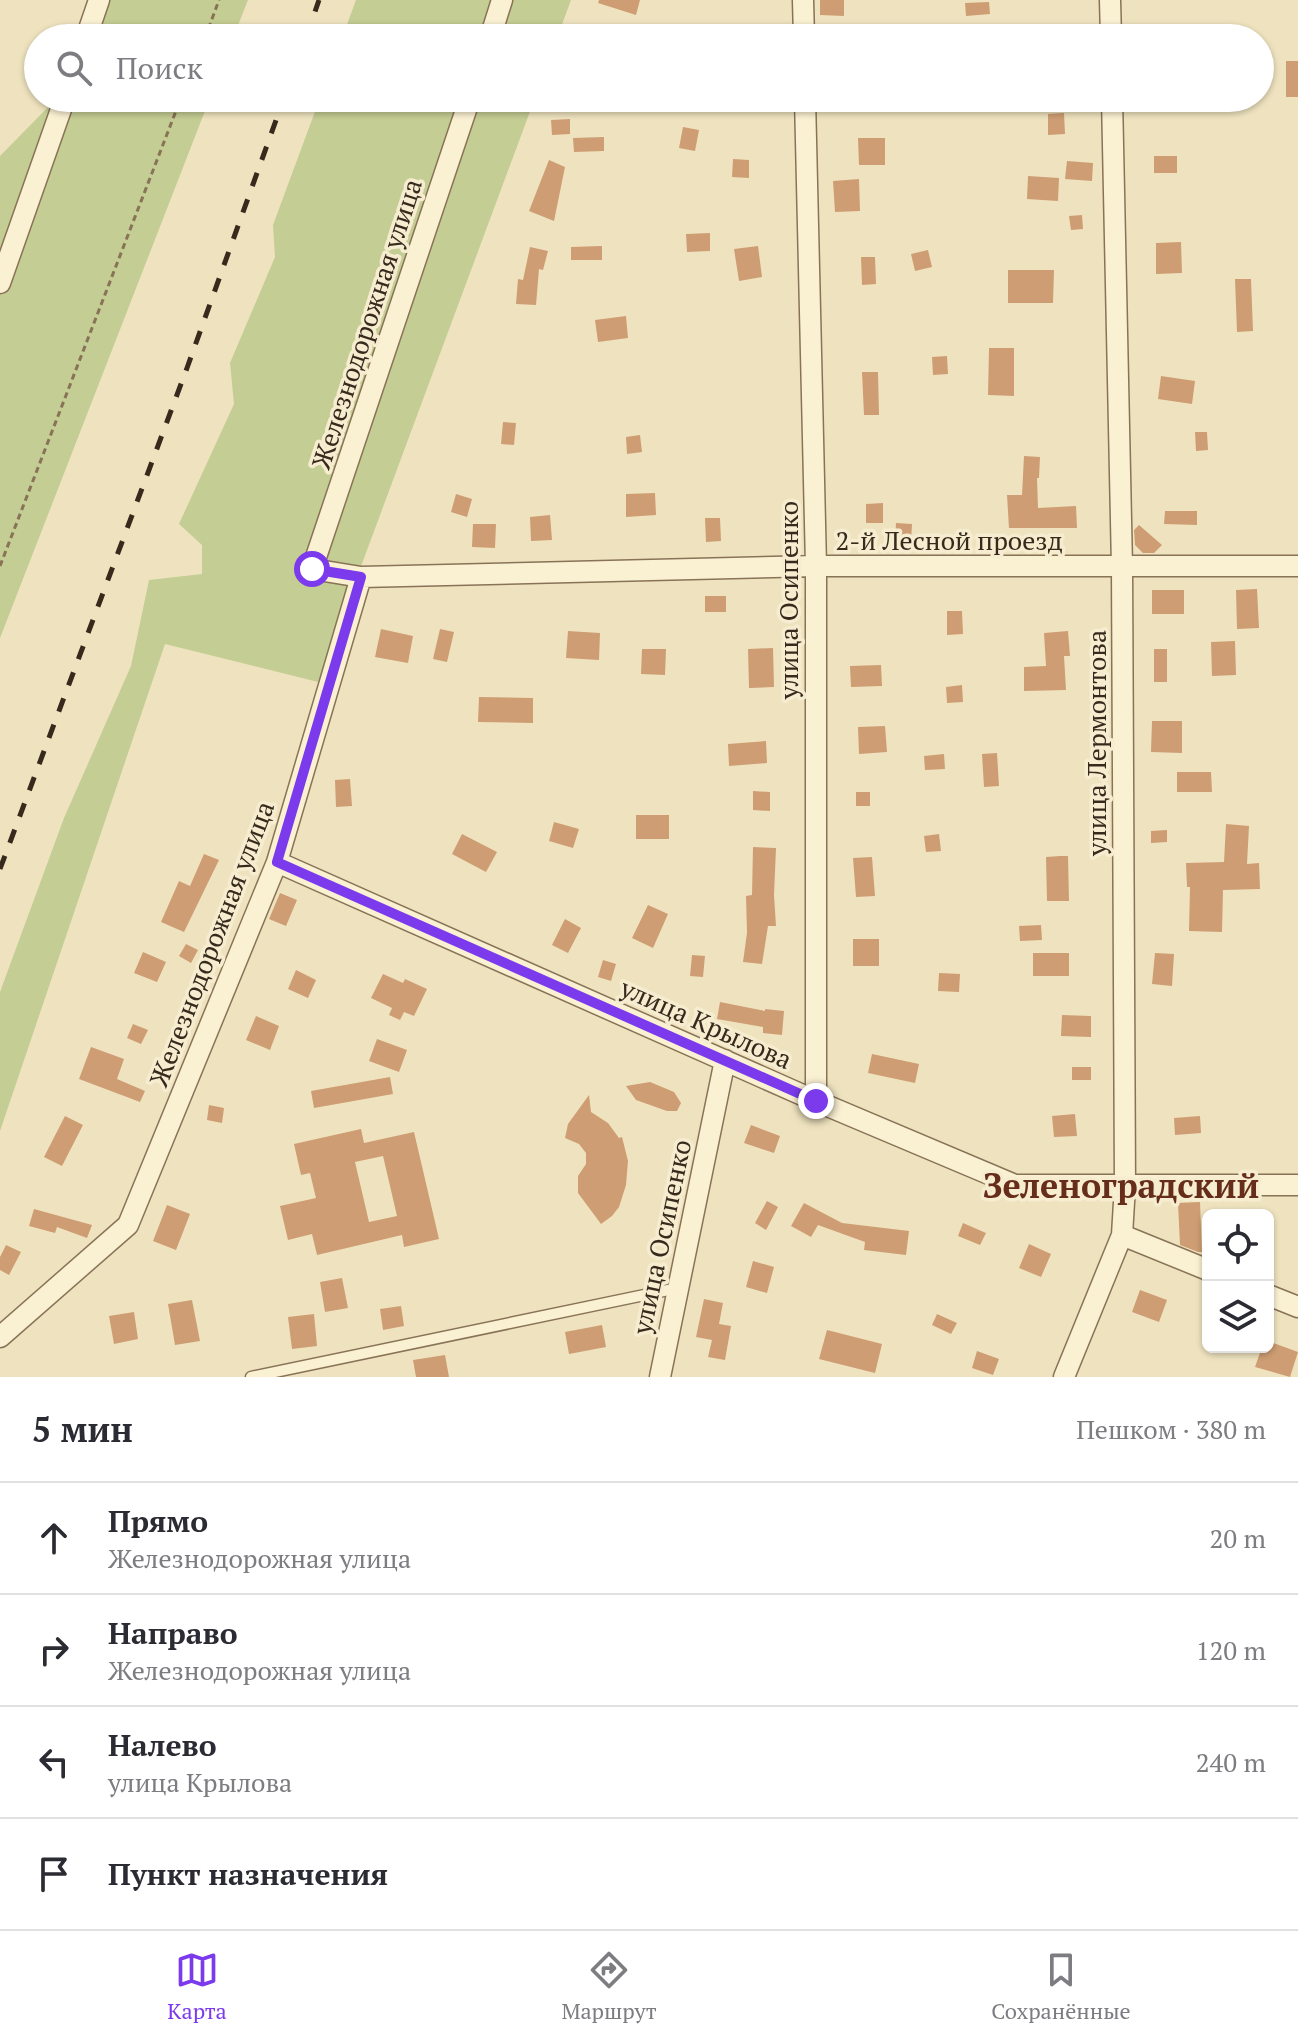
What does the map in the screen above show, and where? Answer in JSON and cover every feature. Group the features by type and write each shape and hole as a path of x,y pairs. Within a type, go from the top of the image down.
{"street":[{"path":"494,24 502,0"},
{"path":"803,0 804,24"},
{"path":"1110,0 1111,24"},
{"path":"89,24 95,1"},
{"path":"0,283 60,112"},
{"name":"Железнодорожная улица","path":"0,1337 128,1225 277,862 361,577 312,569 465,112"},
{"name":"улица Осипенко","path":"805,112 816,566 816,1101"},
{"name":"улица Лермонтова","path":"1064,1377 1122,1235 1125,1186 1122,567 1112,112"},
{"name":"2-й Лесной проезд","path":"361,577 816,566 1298,566"},
{"name":"улица Крылова","path":"277,862 816,1101 1015,1185 1298,1185"},
{"name":"улица Осипенко","path":"660,1377 725,1060"},
{"path":"1122,1235 1202,1268"},
{"path":"1274,1297 1298,1307"}],"lane":[{"path":"251,1377 678,1288"}],"path":[{"path":"210,24 219,0"},
{"path":"0,566 176,112"}],"green space":[{"path":"97,0 248,0 239,24 88,24"},
{"path":"356,0 571,0 562,24 347,24"},
{"path":"43,112 205,112 0,638 0,156"},
{"path":"315,112 530,112 318,682 165,644 0,1131 0,992 64,818 131,666 149,580 202,574 202,545 179,524 234,404 230,363 275,257 273,225"}],"building":[{"path":"599,0 640,0 636,15 598,3"},
{"path":"820,0 844,0 844,16 820,15"},
{"path":"989,2 990,14 966,16 965,3"},
{"path":"1286,61 1298,61 1298,97 1286,97"},
{"path":"1064,113 1065,134 1048,135 1048,114"},
{"path":"570,119 570,134 552,135 551,120"},
{"path":"683,127 699,130 695,151 679,148"},
{"path":"604,137 604,151 574,152 573,138"},
{"path":"858,138 885,138 885,165 859,165"},
{"path":"1154,156 1177,156 1177,173 1154,173"},
{"path":"733,159 749,160 749,178 732,177"},
{"path":"549,160 565,167 554,221 529,211"},
{"path":"1067,161 1093,163 1092,181 1065,179"},
{"path":"1028,176 1059,178 1058,201 1027,199"},
{"path":"859,179 860,211 835,212 833,181"},
{"path":"1082,215 1083,229 1071,230 1069,216"},
{"path":"710,233 710,251 687,252 686,234"},
{"path":"1181,242 1182,273 1156,274 1156,243"},
{"path":"602,246 602,260 571,260 571,247"},
{"path":"758,246 762,277 739,281 734,249"},
{"path":"530,247 548,251 543,270 539,269 536,305 516,304 518,279 523,280"},
{"path":"928,250 932,267 915,271 911,254"},
{"path":"861,257 875,257 876,284 862,285"},
{"path":"1008,270 1054,270 1053,303 1008,303"},
{"path":"1235,279 1251,279 1253,331 1237,332"},
{"path":"626,316 628,338 598,342 595,320"},
{"path":"989,348 1014,348 1014,396 988,395"},
{"path":"947,356 948,374 933,375 932,357"},
{"path":"862,372 878,372 879,415 864,415"},
{"path":"1161,376 1195,381 1192,404 1158,399"},
{"path":"503,422 516,423 514,445 501,444"},
{"path":"1195,432 1207,432 1208,450 1196,451"},
{"path":"640,435 642,452 627,454 626,437"},
{"path":"1024,456 1040,457 1038,508 1076,506 1077,528 1009,528 1007,495 1022,495"},
{"path":"655,493 656,515 626,517 626,494"},
{"path":"456,494 472,499 467,517 451,512"},
{"path":"883,503 883,523 866,523 866,504"},
{"path":"1165,511 1197,511 1197,525 1164,524"},
{"path":"550,515 552,540 531,541 530,517"},
{"path":"705,518 720,518 721,541 706,542"},
{"path":"896,523 912,524 911,542 895,541"},
{"path":"473,524 496,524 495,548 472,547"},
{"path":"1139,525 1162,545 1154,553 1143,553 1135,545 1134,530"},
{"path":"1257,589 1259,628 1237,629 1236,590"},
{"path":"1152,590 1184,590 1184,614 1152,614"},
{"path":"705,596 726,596 726,612 705,612"},
{"path":"947,611 962,611 963,634 947,635"},
{"path":"381,629 413,636 408,663 375,657"},
{"path":"440,629 454,632 447,662 433,659"},
{"path":"568,631 600,633 599,660 566,658"},
{"path":"1068,631 1070,656 1064,656 1066,690 1024,691 1024,667 1046,666 1044,633"},
{"path":"1235,641 1236,675 1212,676 1211,642"},
{"path":"773,648 774,687 749,688 748,649"},
{"path":"642,649 666,649 665,675 641,674"},
{"path":"1154,649 1167,649 1167,682 1154,682"},
{"path":"881,665 882,686 851,687 850,666"},
{"path":"962,685 963,702 947,703 946,687"},
{"path":"479,697 533,698 533,723 478,722"},
{"path":"1152,721 1182,721 1182,753 1151,752"},
{"path":"885,726 887,752 859,754 858,727"},
{"path":"766,741 767,763 729,766 728,744"},
{"path":"997,753 999,786 984,787 982,754"},
{"path":"944,754 945,769 925,770 924,756"},
{"path":"1177,772 1211,772 1212,792 1177,792"},
{"path":"350,779 352,806 336,807 335,780"},
{"path":"753,791 770,792 770,811 753,810"},
{"path":"856,792 870,792 870,806 856,806"},
{"path":"636,815 669,815 669,839 636,839"},
{"path":"554,822 579,829 573,848 549,841"},
{"path":"1226,824 1249,826 1247,864 1259,863 1260,889 1223,890 1222,932 1189,931 1190,887 1187,887 1186,863 1224,862"},
{"path":"1167,830 1167,842 1151,843 1151,831"},
{"path":"462,834 497,852 486,872 452,854"},
{"path":"939,834 941,851 926,852 924,836"},
{"path":"753,847 776,848 776,926 768,926 762,964 743,962 747,933 746,896 752,895"},
{"path":"204,854 219,860 184,932 161,922 179,881 190,886"},
{"path":"1068,856 1069,901 1047,901 1046,857"},
{"path":"872,857 875,896 856,897 853,858"},
{"path":"280,893 297,900 286,926 269,919"},
{"path":"648,905 668,914 653,948 632,938"},
{"path":"565,919 581,928 568,953 552,945"},
{"path":"1041,925 1042,940 1020,941 1019,926"},
{"path":"853,939 879,939 879,966 853,966"},
{"path":"186,944 198,950 191,963 179,956"},
{"path":"143,952 166,962 157,982 134,973"},
{"path":"1033,953 1069,953 1069,976 1033,976"},
{"path":"1155,953 1174,954 1172,986 1152,984"},
{"path":"692,955 705,956 703,977 690,976"},
{"path":"603,960 616,964 611,981 598,977"},
{"path":"296,970 316,980 308,998 288,989"},
{"path":"939,973 960,974 959,992 938,991"},
{"path":"383,974 427,989 414,1016 404,1012 400,1020 389,1015 392,1008 371,998"},
{"path":"720,1002 765,1011 784,1011 782,1035 763,1033 763,1027 717,1019"},
{"path":"1062,1015 1091,1016 1091,1037 1061,1036"},
{"path":"256,1016 279,1026 270,1050 246,1040"},
{"path":"133,1024 148,1030 141,1044 127,1038"},
{"path":"377,1039 407,1050 399,1072 369,1061"},
{"path":"91,1047 124,1059 117,1079 145,1091 140,1102 79,1079"},
{"path":"872,1054 919,1064 915,1083 868,1073"},
{"path":"1072,1067 1091,1067 1091,1080 1072,1080"},
{"path":"390,1077 393,1094 314,1108 311,1091"},
{"path":"650,1082 674,1092 681,1103 677,1111 667,1111 636,1100 626,1086"},
{"path":"589,1095 591,1112 608,1123 619,1138 622,1137 628,1161 626,1185 619,1207 601,1224 578,1193 578,1176 586,1164 586,1153 579,1144 565,1138 568,1124"},
{"path":"209,1105 224,1108 222,1123 207,1120"},
{"path":"1075,1114 1077,1136 1054,1137 1052,1116"},
{"path":"65,1116 83,1125 62,1166 44,1157"},
{"path":"1200,1116 1201,1133 1175,1135 1174,1118"},
{"path":"751,1125 780,1136 774,1153 744,1143"},
{"path":"361,1129 364,1143 414,1132 439,1239 404,1247 402,1235 317,1255 312,1234 288,1240 280,1206 316,1198 310,1173 301,1175 294,1144","holes":["383,1156 397,1216 369,1222 355,1162"]},
{"path":"767,1201 778,1207 766,1230 755,1223"},
{"path":"1200,1202 1202,1252 1180,1245 1178,1203"},
{"path":"804,1203 842,1223 909,1231 906,1255 864,1250 865,1242 818,1225 811,1237 791,1226"},
{"path":"167,1205 190,1214 176,1250 153,1241"},
{"path":"34,1209 92,1225 87,1238 57,1227 55,1233 29,1226"},
{"path":"963,1223 986,1233 980,1245 958,1236"},
{"path":"1029,1244 1051,1254 1041,1277 1019,1268"},
{"path":"6,1245 21,1252 9,1275 0,1270 0,1257"},
{"path":"753,1261 774,1267 767,1293 746,1287"},
{"path":"342,1278 348,1308 325,1312 320,1282"},
{"path":"1140,1290 1167,1300 1159,1322 1132,1312"},
{"path":"704,1299 723,1303 719,1324 731,1326 725,1360 708,1357 712,1340 696,1337"},
{"path":"192,1300 200,1341 175,1345 168,1304"},
{"path":"401,1306 404,1326 383,1330 380,1309"},
{"path":"134,1312 138,1339 114,1344 109,1316"},
{"path":"314,1314 317,1346 292,1349 288,1317"},
{"path":"937,1314 957,1323 951,1334 932,1325"},
{"path":"602,1325 606,1347 569,1354 565,1332"},
{"path":"827,1330 882,1344 875,1373 819,1359"},
{"path":"1274,1343 1298,1352 1290,1377 1255,1367 1260,1353 1274,1353"},
{"path":"977,1351 999,1359 993,1375 972,1368"},
{"path":"445,1355 449,1377 416,1377 413,1360"}],"railway":[{"path":"311,24 319,0"},
{"path":"0,869 279,112"}],"district":[{"name":"Зеленоградский","path":"1121,1186"}],"route":[{"path":"312,569 361,577 277,862 816,1101"}]}
